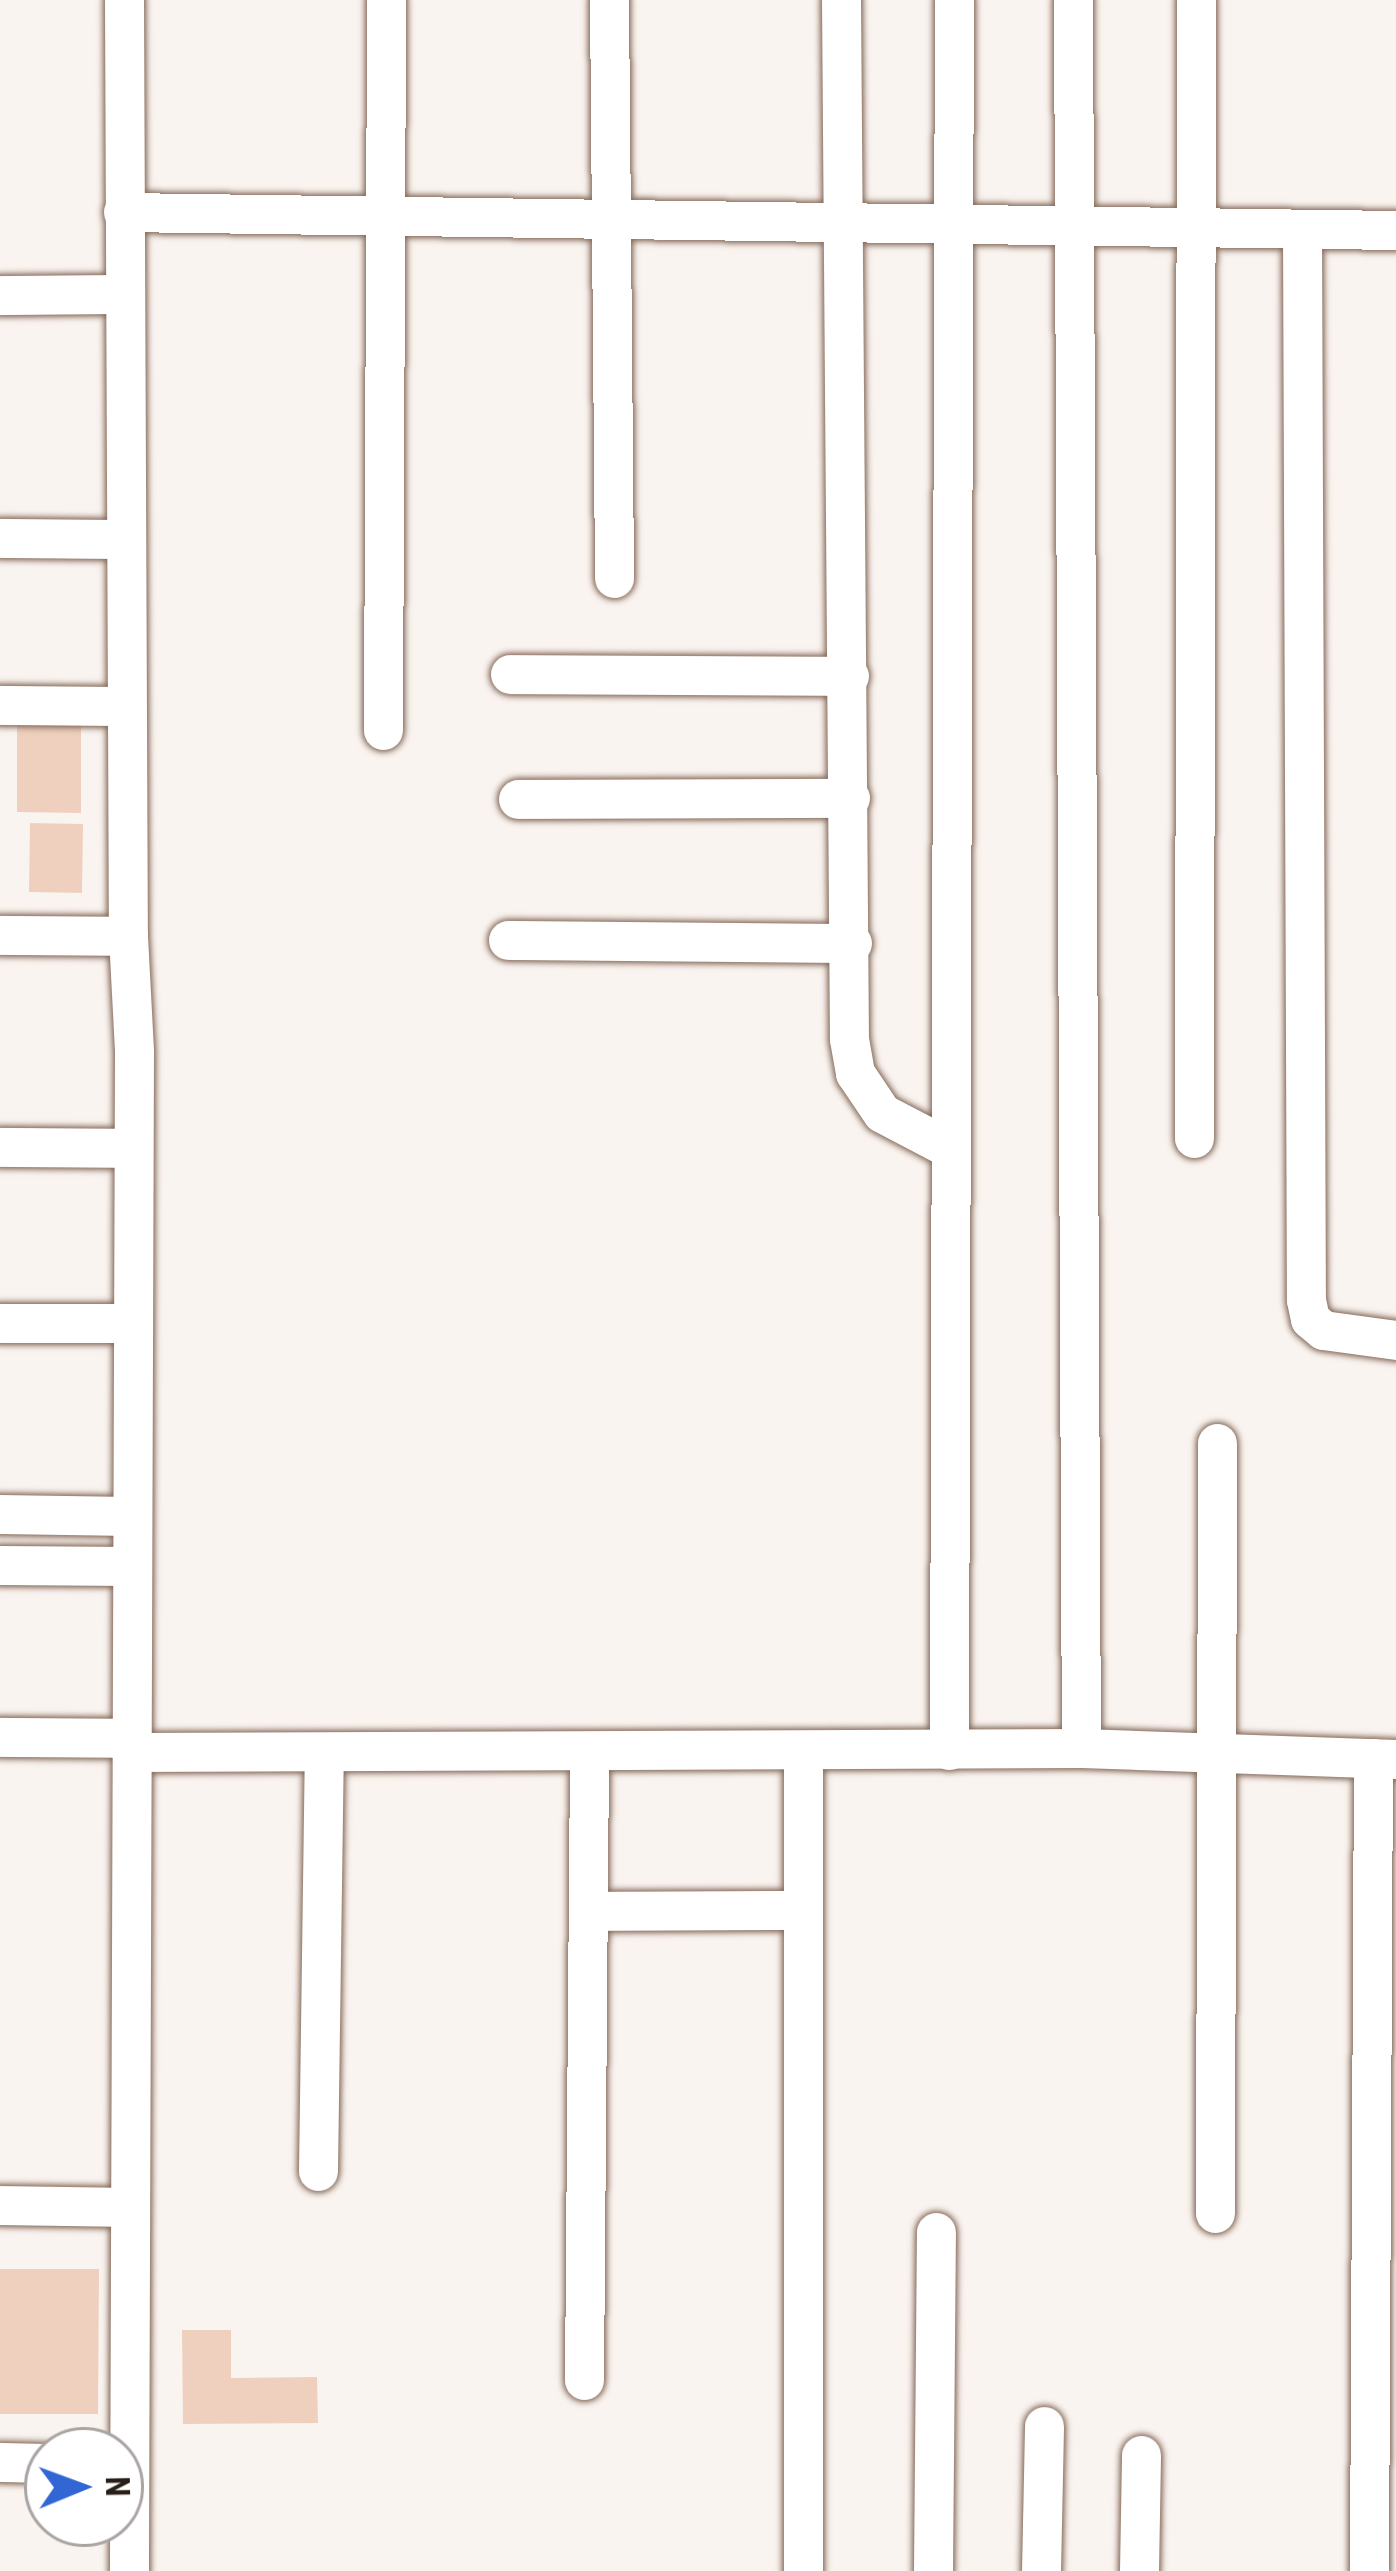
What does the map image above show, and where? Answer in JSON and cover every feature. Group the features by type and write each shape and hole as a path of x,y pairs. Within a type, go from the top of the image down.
{"street":[{"path":"124,0 128,936 134,1052 129,1148 126,2427"},
{"path":"383,730 386,0"},
{"path":"609,0 614,578"},
{"path":"841,0 852,943 849,1039 855,1072 882,1113 951,1149"},
{"path":"949,1750 954,0"},
{"path":"1073,0 1081,1748"},
{"path":"1194,1138 1196,0"},
{"path":"124,212 1396,230"},
{"path":"1302,229 1306,1300 1310,1319 1323,1330 1396,1340"},
{"path":"0,295 124,294"},
{"path":"0,538 125,539"},
{"path":"510,674 849,676"},
{"path":"0,705 126,706"},
{"path":"518,799 850,798"},
{"path":"0,935 128,936"},
{"path":"508,940 852,943"},
{"path":"0,1147 129,1148"},
{"path":"0,1323 130,1323"},
{"path":"1215,2213 1217,1443"},
{"path":"0,1514 130,1516"},
{"path":"0,1565 130,1566"},
{"path":"0,1737 324,1752 1081,1748 1384,1758 1369,2571"},
{"path":"318,2171 324,1752"},
{"path":"803,1752 803,2571"},
{"path":"584,2380 589,1753"},
{"path":"588,1911 803,1910"},
{"path":"0,2205 129,2206"},
{"path":"932,2571 936,2232"},
{"path":"1041,2571 1044,2426"},
{"path":"1139,2571 1141,2455"}],"building":[{"path":"17,721 81,721 81,813 17,812"},
{"path":"30,823 83,824 82,893 29,892"},
{"path":"0,2269 99,2269 98,2414 0,2414"},
{"path":"182,2330 231,2330 231,2378 317,2377 318,2423 183,2424"}]}
